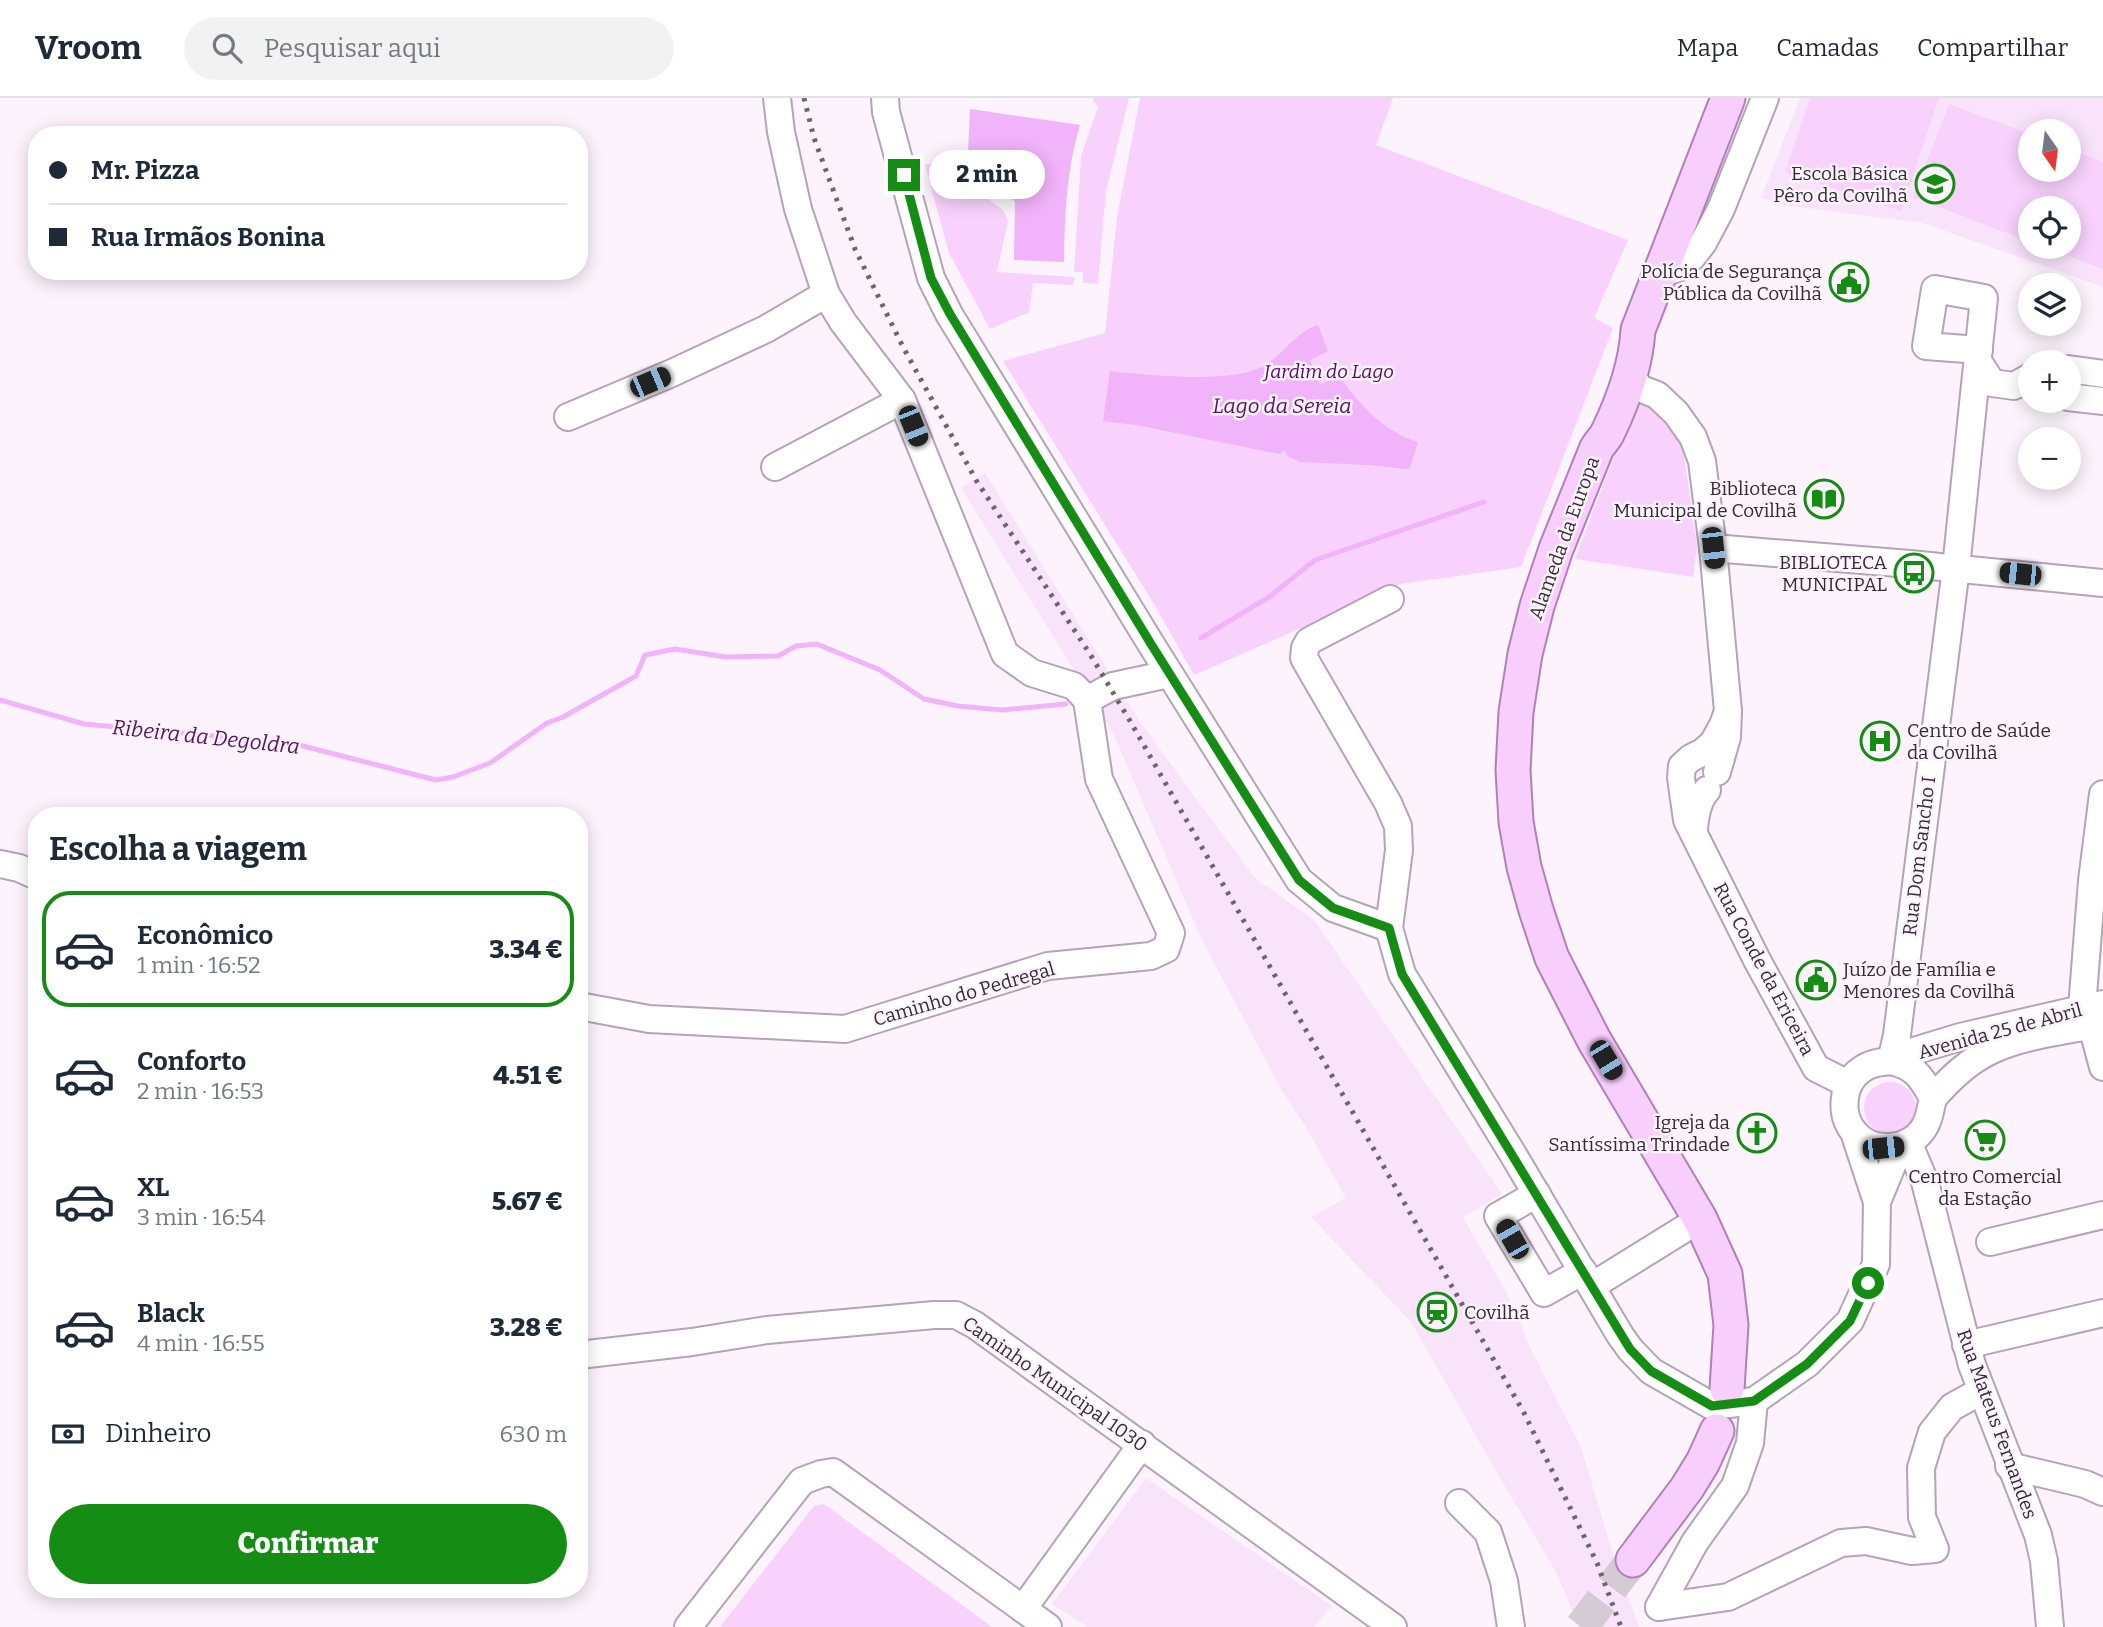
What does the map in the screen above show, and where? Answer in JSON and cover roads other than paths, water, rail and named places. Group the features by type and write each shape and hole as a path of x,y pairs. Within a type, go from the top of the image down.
{"main road":[{"name":"Alameda da Europa","path":"1728,98 1659,274 1606,436 1600,441 1556,549 1537,606 1517,702 1513,758 1516,822 1530,888 1552,958 1594,1040 1700,1219 1725,1274 1740,1395"},
{"name":"Alameda da Europa","path":"1600,441 1598,433 1626,337 1632,362"},
{"path":"1633,1560 1687,1488 1717,1431"}],"street":[{"path":"777,98 781,132 798,209 826,294 902,400 1005,654 1032,673 1074,686 1087,700 1113,686 1169,674"},
{"path":"885,98 886,112 931,278 950,314 1169,674 1299,880 1333,908 1389,928"},
{"path":"1659,274 1678,268 1692,257 1703,243 1721,209 1765,98"},
{"path":"568,417 672,373 754,334 826,294"},
{"name":"Rua Dom Sancho I","path":"1895,1062 1956,568 1979,356 1992,383 2014,386 2018,384"},
{"path":"1642,359 1657,395 1636,392 1632,362 1642,359"},
{"path":"2081,371 2103,374"},
{"path":"1971,417 1990,404 2018,394"},
{"name":"Rua Conde da Ericeira","path":"1657,395 1676,413 1693,437 1702,461 1728,711 1713,743 1703,752 1700,774 1702,796 1694,826 1695,839 1816,1068 1849,1084"},
{"path":"2081,398 2103,401"},
{"path":"775,467 902,400"},
{"path":"1713,548 2103,583"},
{"path":"1390,599 1309,641 1304,658 1388,803 1398,826 1399,850 1389,928 1402,974 1630,1349 1651,1371 1712,1406 1807,1364 1850,1321 1876,1264 1877,1202 1854,1132 1845,1117 1844,1100 1849,1084 1859,1070 1874,1062 1895,1062 1908,1066 1921,1076 1933,1098 1877,1202"},
{"path":"1113,686 1151,644"},
{"name":"Caminho do Pedregal","path":"588,1008 649,1019 845,1029 1048,966 1151,957 1166,949 1171,933 1099,779 1087,700"},
{"path":"2103,794 2092,881 2095,1015 2103,1067"},
{"path":"0,864 28,872"},
{"name":"Avenida 25 de Abril","path":"1895,1062 1914,1051 1960,1037 2095,1015"},
{"name":"Avenida 25 de Abril","path":"1933,1098 1965,1066 1993,1050 2095,1015"},
{"path":"1854,1132 1867,1143 1883,1148 1911,1137"},
{"name":"Rua Mateus Fernandes","path":"1911,1137 1966,1346 2038,1535 2044,1561 2050,1627"},
{"path":"1537,1195 1499,1216 1544,1293 1588,1278 1700,1219"},
{"path":"1990,1242 2103,1215"},
{"path":"1966,1346 2103,1313"},
{"name":"Caminho Municipal 1030","path":"588,1354 830,1323 956,1315 975,1325 1142,1444 1393,1627"},
{"path":"1740,1395 1750,1443 1735,1486 1695,1542 1659,1607 1728,1597 1841,1543 1866,1541 1912,1551 1935,1549 1922,1517 1921,1468 1932,1432 1952,1407 1981,1391"},
{"path":"1023,1609 1142,1444"},
{"path":"2010,1466 2085,1484 2103,1492"},
{"path":"688,1627 802,1481 833,1472 1048,1627"},
{"path":"1459,1503 1488,1532 1504,1581 1511,1627"}],"water":[{"path":"970,109 1080,125 1069,176 1064,262 1014,260 1015,202 1009,195 992,190 967,173"},
{"name":"Lago da Sereia","path":"1318,325 1328,351 1310,360 1320,384 1340,377 1374,416 1394,432 1418,442 1410,468 1300,462 1289,457 1284,450 1280,454 1136,425 1103,421 1110,371 1188,377 1248,372 1262,367 1302,333"}],"waterway":[{"name":"Ribeira da Degoldra","path":"1201,638 1269,597 1315,560 1484,502"},
{"name":"Ribeira da Degoldra","path":"0,700 84,724 291,743 436,780 453,777 490,763 547,723 563,717 636,676 645,655 675,649 726,657 778,656 796,646 817,644 880,670 924,699 958,706 1002,710 1066,704"}],"tunnel":[{"path":"1581,1627 1633,1560"}],"railway":[{"path":"804,98 814,138 855,249 903,347 976,480 1090,654 1130,721 1524,1413 1597,1563 1621,1627"}],"place":[{"name":"Escola Básica Pêro da Covilhã","path":"1935,184"},
{"name":"Polícia de Segurança Pública da Covilhã","path":"1849,282"},
{"name":"Biblioteca Municipal de Covilhã","path":"1824,499"},
{"name":"BIBLIOTECA MUNICIPAL","path":"1914,573"},
{"name":"Centro de Saúde da Covilhã","path":"1880,741"},
{"name":"Juízo de Família e Menores da Covilhã","path":"1816,980"},
{"name":"Igreja da Santíssima Trindade","path":"1757,1133"},
{"name":"Centro Comercial da Estação","path":"1985,1140"},
{"name":"Covilhã","path":"1437,1312"}],"park label":[{"name":"Jardim do Lago","path":"1329,371"}]}
